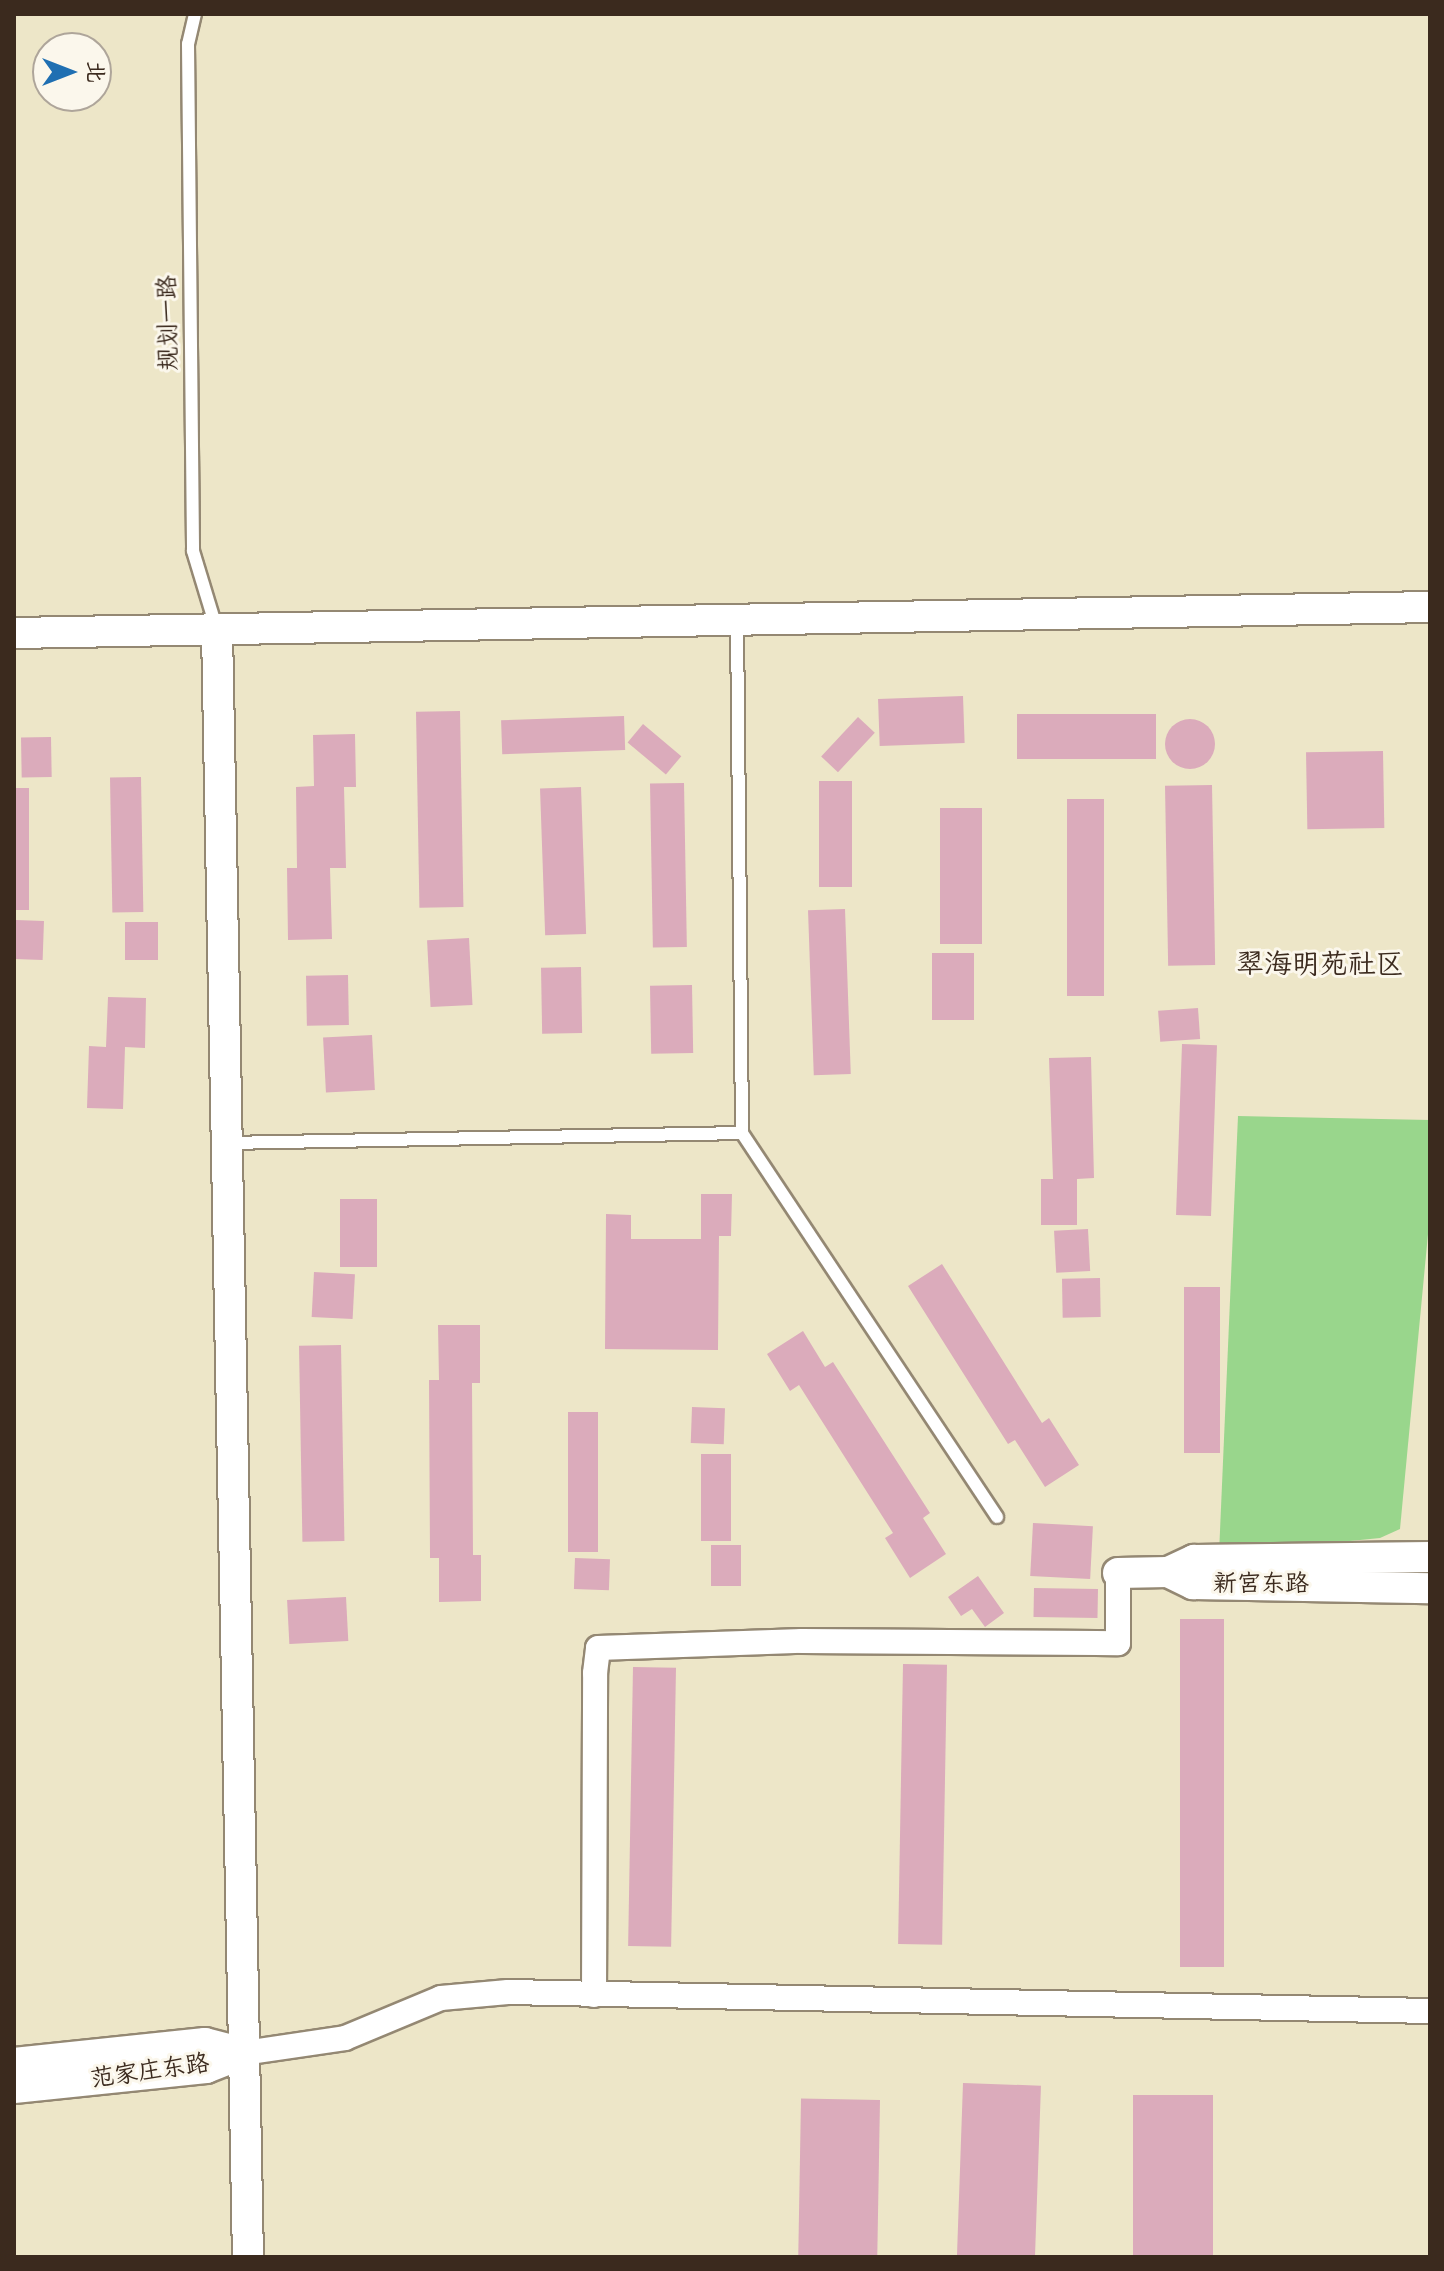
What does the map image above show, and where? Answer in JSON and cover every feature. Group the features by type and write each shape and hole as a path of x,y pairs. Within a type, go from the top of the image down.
{"street":[{"path":"14,633 1430,607"},
{"path":"217,630 248,2257"},
{"name":"新宫东路","path":"1168,1572 1194,1560 1430,1557"},
{"path":"594,1995 595,1673 598,1648 802,1641 1118,1643 1118,1573 1168,1572"},
{"name":"新宫东路","path":"1168,1572 1193,1584 1430,1588"},
{"path":"244,2053 345,2038 441,1998 508,1992 1430,2011"},
{"name":"范家庄东路","path":"14,2063 205,2043 244,2053"},
{"name":"范家庄东路","path":"14,2088 206,2068 244,2053"}],"lane":[{"name":"规划一路","path":"195,14 188,44 193,551 217,630"},
{"path":"737,620 742,1133 997,1517"},
{"path":"227,1143 742,1133"}],"green space":[{"path":"1238,1116 1430,1120 1430,1213 1400,1529 1380,1538 1219,1554"}],"building":[{"path":"963,696 965,743 880,746 878,699"},
{"path":"460,711 463,907 419,908 416,712"},
{"path":"1017,714 1156,714 1156,759 1017,759"},
{"path":"624,716 625,750 502,754 501,720"},
{"path":"858,717 875,733 838,772 821,756"},
{"path":"1180,720 1200,720 1214,734 1214,754 1200,768 1180,768 1166,754 1166,734"},
{"path":"643,724 681,756 666,775 628,742"},
{"path":"355,734 356,787 344,787 346,868 330,868 332,939 288,940 287,868 297,868 296,787 314,786 313,735"},
{"path":"51,737 52,777 22,778 21,738"},
{"path":"1383,751 1384,828 1307,829 1306,752"},
{"path":"141,777 143,912 112,913 110,778"},
{"path":"819,781 852,781 852,887 819,887"},
{"path":"684,783 687,947 653,948 650,784"},
{"path":"1212,785 1215,965 1168,966 1165,786"},
{"path":"581,787 586,934 545,935 540,788"},
{"path":"14,788 29,788 29,910 14,910"},
{"path":"1067,799 1104,799 1104,996 1067,996"},
{"path":"940,808 982,808 982,944 940,944"},
{"path":"845,909 851,1074 814,1075 808,910"},
{"path":"16,920 44,921 43,960 15,959"},
{"path":"125,922 158,922 158,960 125,960"},
{"path":"469,938 473,1005 431,1007 427,940"},
{"path":"932,953 974,953 974,1020 932,1020"},
{"path":"581,967 582,1033 542,1034 541,968"},
{"path":"348,975 349,1025 307,1026 306,976"},
{"path":"692,985 693,1053 651,1054 650,986"},
{"path":"108,997 146,998 145,1048 125,1047 123,1109 87,1108 89,1046 106,1047"},
{"path":"1198,1008 1200,1039 1160,1042 1158,1011"},
{"path":"372,1035 375,1090 326,1092 323,1038"},
{"path":"1182,1044 1217,1045 1211,1216 1176,1215"},
{"path":"1091,1057 1094,1178 1077,1179 1077,1225 1041,1225 1041,1179 1053,1179 1049,1058"},
{"path":"701,1194 732,1194 731,1236 719,1236 718,1350 605,1349 606,1214 631,1215 631,1239 701,1239"},
{"path":"340,1199 377,1199 377,1267 340,1267"},
{"path":"1088,1229 1090,1271 1056,1273 1054,1231"},
{"path":"942,1264 1042,1423 1049,1418 1079,1465 1045,1487 1015,1440 1008,1444 908,1286"},
{"path":"314,1272 355,1274 353,1319 312,1317"},
{"path":"1100,1278 1101,1317 1063,1318 1062,1279"},
{"path":"1184,1287 1220,1287 1220,1453 1184,1453"},
{"path":"438,1325 480,1325 480,1383 472,1383 473,1555 481,1555 481,1601 439,1602 439,1558 430,1558 429,1380 439,1380"},
{"path":"803,1331 825,1367 833,1362 930,1513 923,1518 946,1554 910,1578 885,1538 893,1533 799,1385 790,1391 767,1354"},
{"path":"341,1345 344,1541 302,1542 299,1346"},
{"path":"692,1407 725,1408 724,1444 691,1443"},
{"path":"568,1412 598,1412 598,1552 568,1552"},
{"path":"701,1454 731,1454 731,1541 701,1541"},
{"path":"1033,1523 1093,1526 1090,1579 1030,1576"},
{"path":"711,1545 741,1545 741,1586 711,1586"},
{"path":"575,1558 610,1559 609,1590 574,1589"},
{"path":"978,1576 1004,1613 985,1627 972,1609 961,1616 948,1597"},
{"path":"1034,1588 1098,1589 1097,1618 1033,1617"},
{"path":"346,1597 348,1641 289,1644 287,1600"},
{"path":"1180,1619 1224,1619 1224,1967 1180,1967"},
{"path":"903,1664 947,1665 942,1945 898,1944"},
{"path":"633,1667 676,1668 671,1947 628,1946"},
{"path":"963,2083 1041,2086 1035,2257 957,2257"},
{"path":"1133,2095 1213,2095 1213,2255 1133,2255"},
{"path":"801,2099 880,2100 877,2257 798,2256"}],"district":[{"name":"翠海明苑社区","path":"1320,966"}]}
